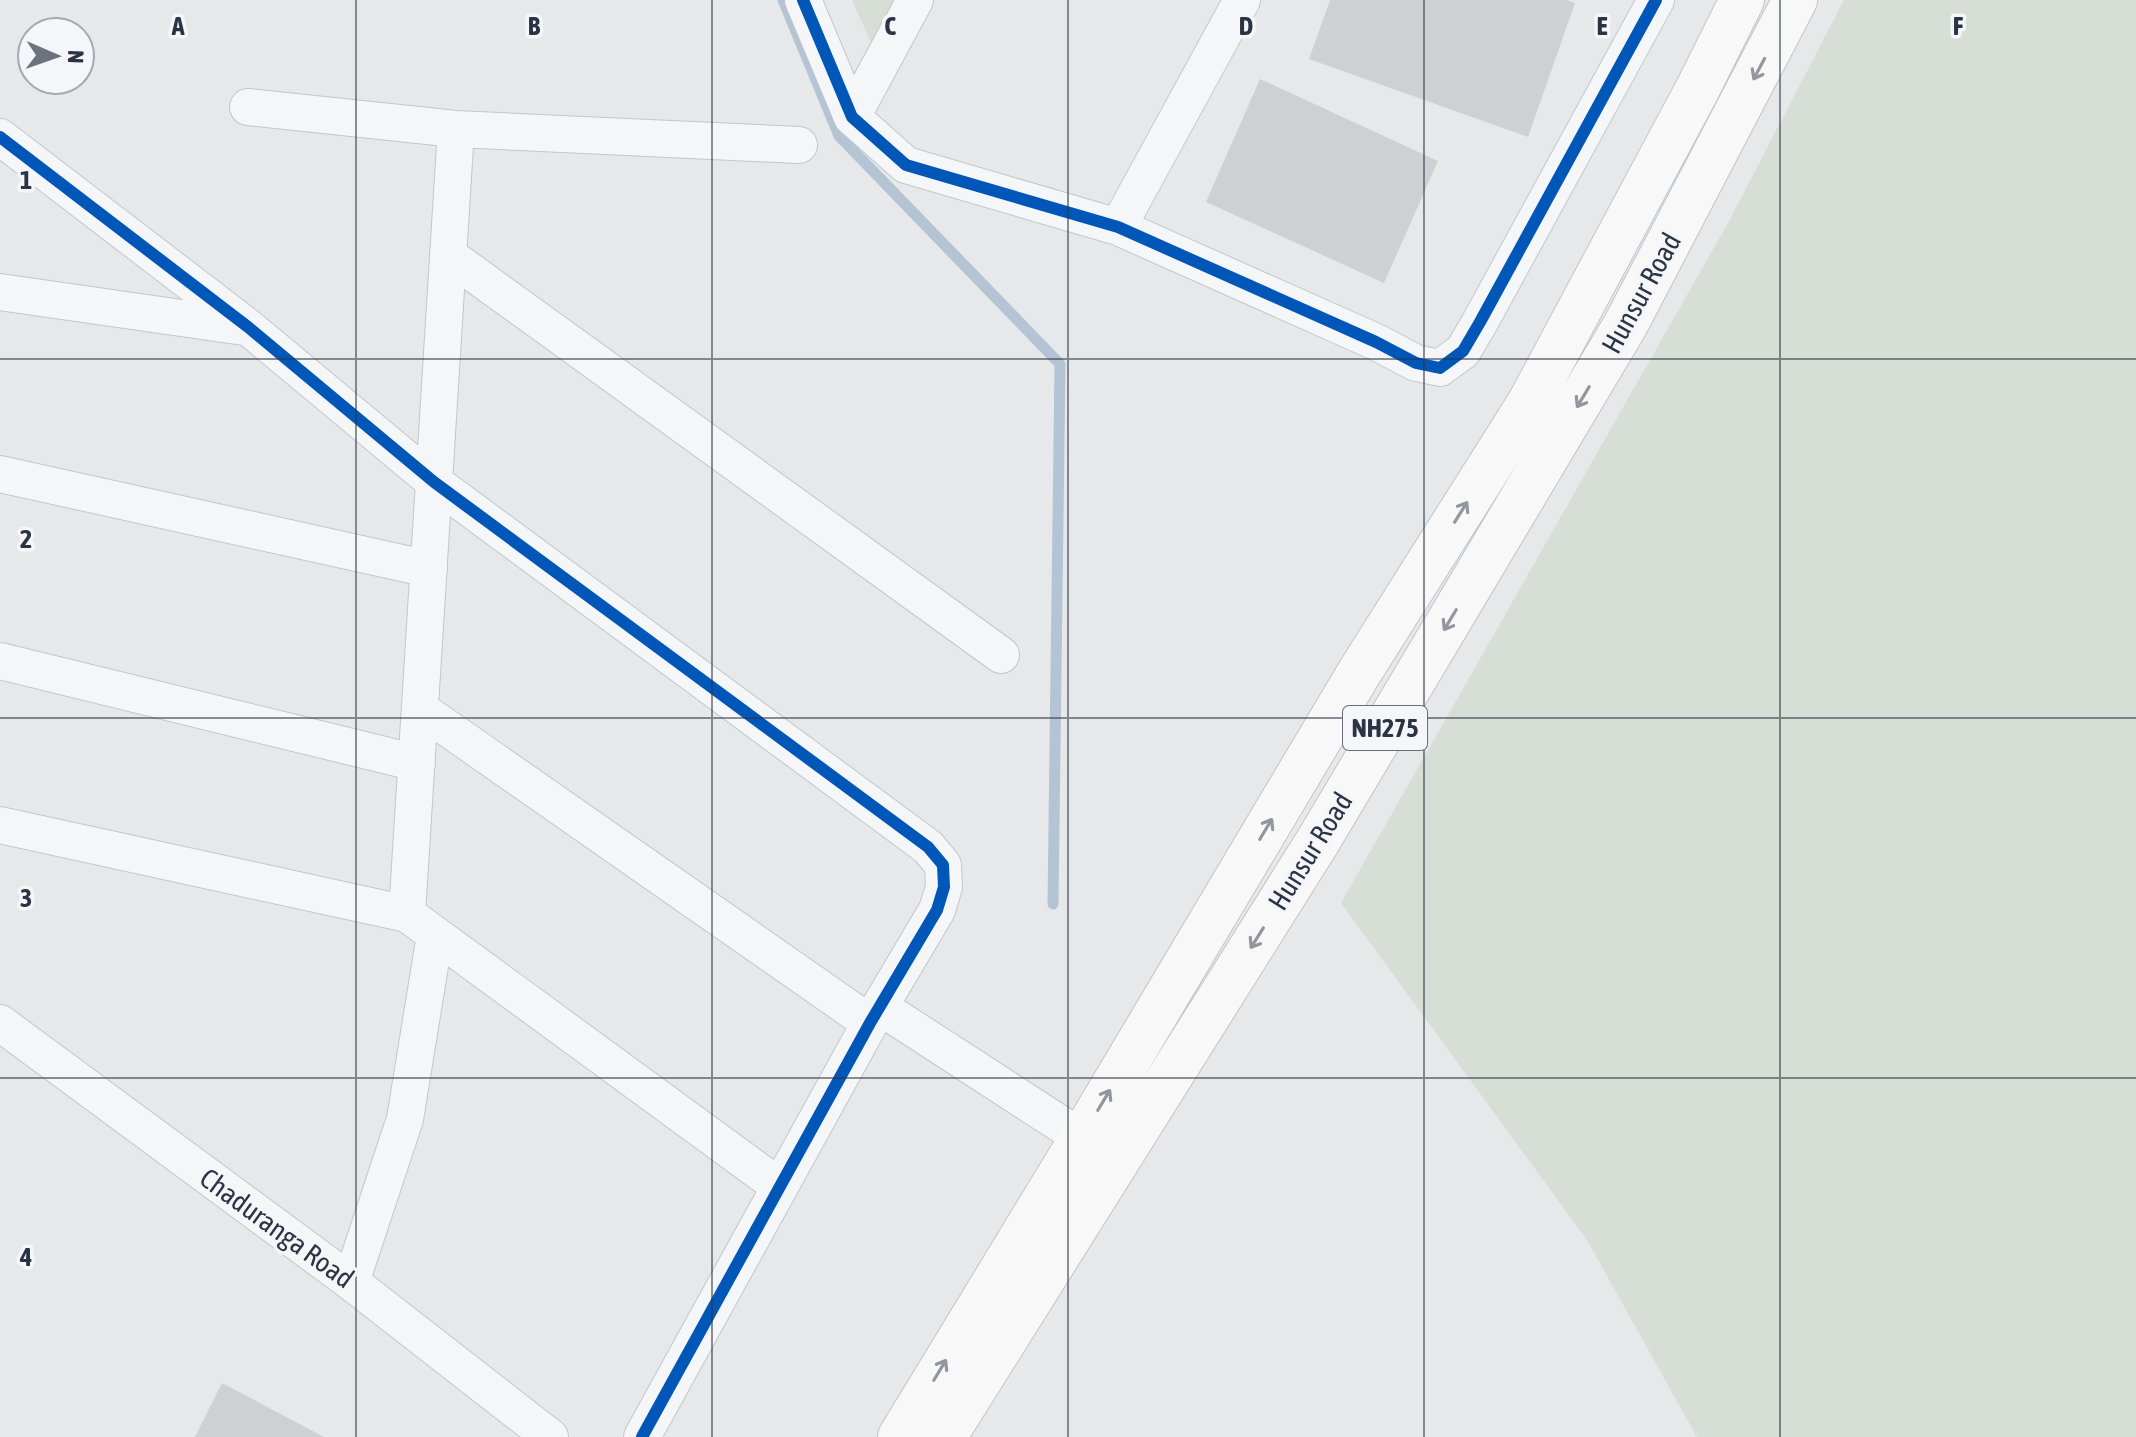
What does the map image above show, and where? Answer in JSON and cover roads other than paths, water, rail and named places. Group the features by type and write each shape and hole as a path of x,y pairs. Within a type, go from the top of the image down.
{"main road":[{"path":"900,1437 1359,673 1530,402 1742,0"},
{"name":"Hunsur Road","path":"944,1437 1318,841 1626,324 1795,0"}],"street":[{"path":"803,0 852,117 906,165 1118,227 1376,342 1416,363 1440,368 1463,351 1656,0"},
{"path":"852,117 915,0"},
{"path":"1118,227 1242,0"},
{"path":"248,107 456,129 799,145"},
{"path":"351,1282 405,1119 421,924 417,763 456,129"},
{"path":"0,137 248,327 434,482 928,847 943,865 944,887 937,910 875,1015 642,1437"},
{"path":"448,255 1001,655"},
{"path":"0,292 248,327"},
{"path":"0,474 429,569"},
{"path":"0,661 417,763"},
{"path":"420,709 875,1015 1082,1138"},
{"path":"0,825 421,924 780,1187"},
{"name":"Chaduranga Road","path":"0,1023 351,1282 550,1437"}],"waterway":[{"path":"783,0 839,136 1060,364 1053,904"}]}
